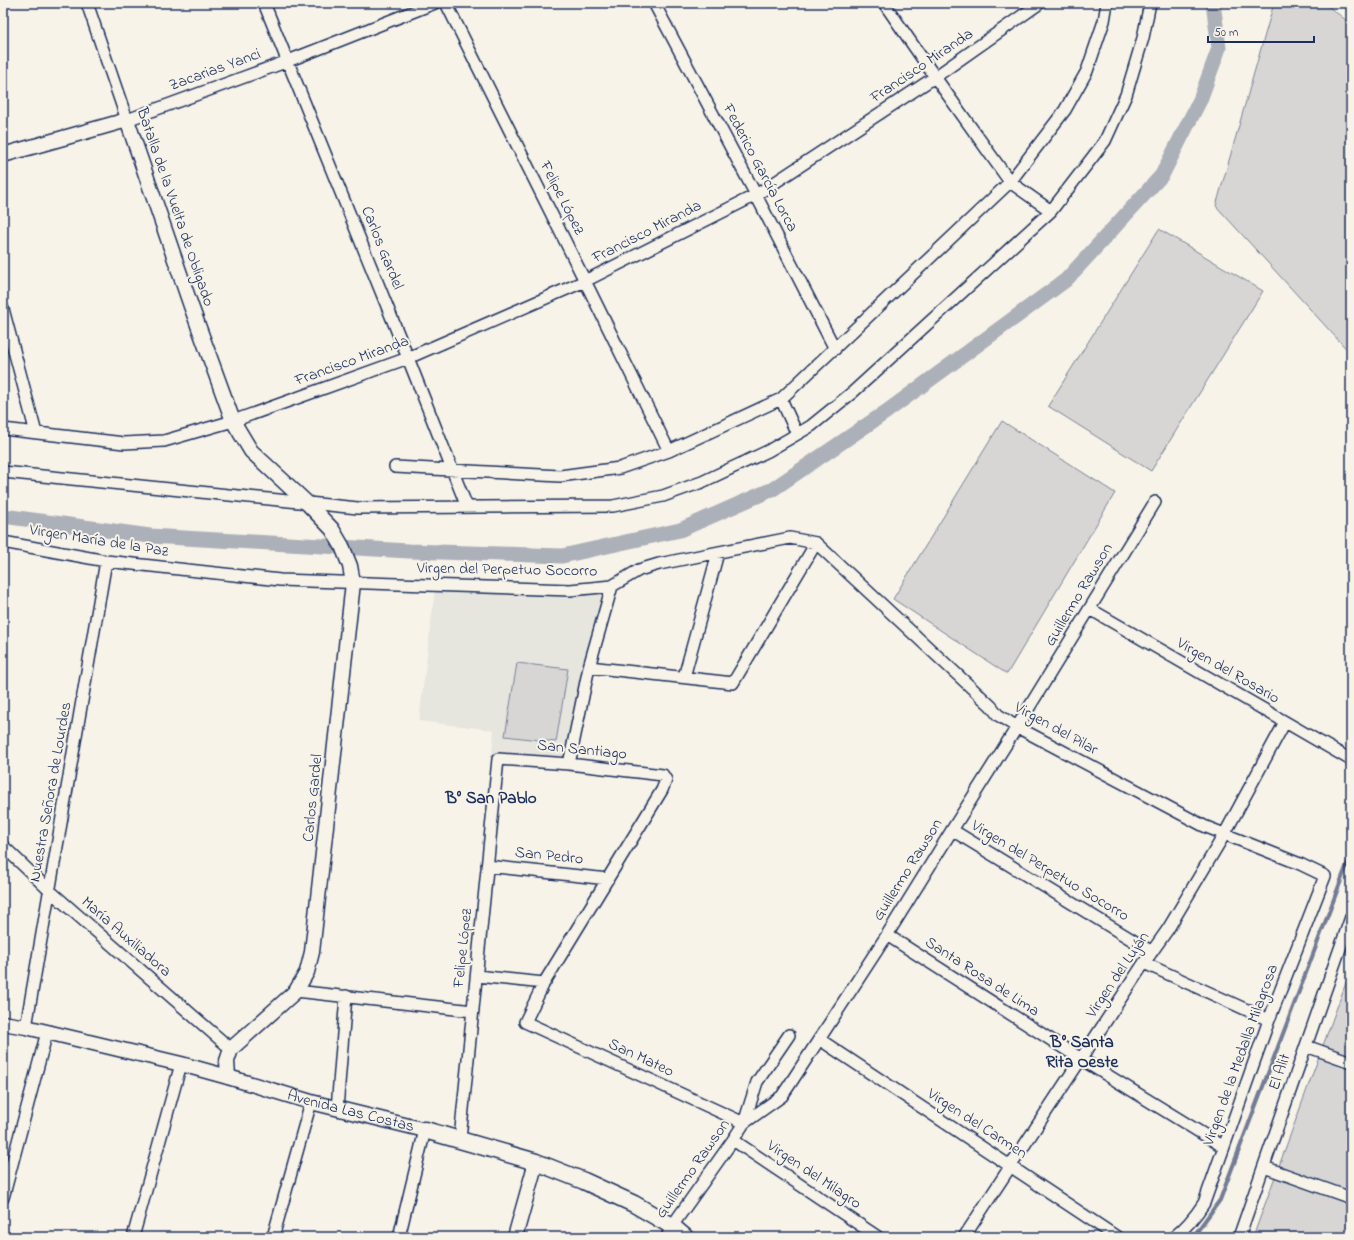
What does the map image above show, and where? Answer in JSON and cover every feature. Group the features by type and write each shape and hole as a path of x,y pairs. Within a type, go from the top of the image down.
{"main road":[{"name":"Avenida Las Costas","path":"425,1130 536,1162 584,1181 634,1204 669,1231 685,1237"}],"street":[{"name":"Batalla de la Vuelta de Obligado","path":"87,3 232,421 251,451 308,504"},
{"name":"Carlos Gardel","path":"264,3 467,507"},
{"name":"Zacarias Yanci","path":"3,155 127,120 288,61 435,3"},
{"name":"Felipe López","path":"446,3 669,451"},
{"name":"Federico García Lorca","path":"654,3 836,349"},
{"path":"884,3 1010,182 1052,211"},
{"name":"Francisco Miranda","path":"3,429 124,443 164,441 232,421 408,358 585,281 756,195 935,77 1040,3"},
{"path":"395,466 452,471 560,476 620,468 669,451 781,399 836,349 1010,182 1065,110 1087,71 1104,21 1107,3"},
{"path":"3,472 358,508 613,506 663,496 702,482 768,451 811,426 853,392 1052,211 1105,141 1126,95 1143,38 1150,3"},
{"path":"3,310 36,433"},
{"path":"781,399 797,434"},
{"name":"Guillermo Rawson","path":"669,1231 744,1124 782,1096 887,935 1017,728 1155,502"},
{"name":"Carlos Gardel","path":"231,1049 296,991 307,972 312,952 323,867 354,583 350,566 342,546 332,530 308,504"},
{"name":"Virgen del Perpetuo Socorro","path":"189,571 280,580 570,590 612,586 639,570 659,564 790,538 816,544"},
{"name":"Virgen María de la Paz","path":"3,542 106,561 189,571"},
{"path":"589,667 733,683 816,544"},
{"name":"Virgen del Pilar","path":"816,544 985,701 998,715 1017,728 1204,826 1300,864 1325,876"},
{"path":"684,677 718,553"},
{"name":"Nuestra Señora de Lourdes","path":"26,1027 106,561"},
{"path":"568,764 589,667 612,586"},
{"name":"Virgen del Rosario","path":"1090,609 1351,760"},
{"name":"Virgen del Luján","path":"964,1237 1144,963 1168,929 1224,835 1285,722"},
{"name":"Felipe López","path":"460,1139 498,759"},
{"name":"San Santiago","path":"498,759 568,764 663,775 666,780 662,790 608,879"},
{"name":"Virgen del Perpetuo Socorro","path":"952,830 1152,952"},
{"name":"María Auxiliadora","path":"3,846 50,891 231,1049"},
{"name":"San Pedro","path":"487,866 608,879"},
{"name":"Virgen de la Medalla Milagrosa","path":"1174,1237 1195,1218 1204,1203 1270,1020 1325,876"},
{"path":"477,976 544,983 608,879"},
{"name":"El Alit","path":"1239,1237 1351,917"},
{"name":"Santa Rosa de Lima","path":"887,935 1081,1059 1224,1147"},
{"path":"1144,963 1270,1020"},
{"name":"San Mateo","path":"544,983 524,1022 744,1124"},
{"path":"296,991 473,1010"},
{"path":"337,1110 346,996"},
{"name":"Avenida Las Costas","path":"3,1023 48,1032 181,1064 337,1110 425,1130"},
{"path":"3,1198 48,1032"},
{"path":"744,1124 757,1082 789,1035"},
{"name":"Virgen del Carmen","path":"819,1039 1117,1237"},
{"path":"1306,1046 1351,1062"},
{"path":"228,1077 227,1061 231,1049"},
{"path":"133,1237 181,1064"},
{"path":"273,1237 311,1102"},
{"path":"398,1237 425,1130"},
{"name":"Virgen del Milagro","path":"733,1140 878,1237"},
{"path":"515,1237 536,1162"},
{"path":"1264,1167 1351,1198"}],"shaded area":[{"path":"1274,3 1324,3 1351,24 1351,354 1216,206"},
{"path":"1159,229 1263,291 1151,471 1048,406"},
{"path":"1002,421 1115,493 1007,674 893,599"},
{"path":"435,589 604,590 566,760 492,756 494,730 419,721"},
{"path":"517,663 568,669 556,742 505,736"},
{"path":"1351,969 1351,1237 1253,1237"}],"waterway":[{"path":"3,516 150,536 409,551 562,556 680,530 773,489 886,412 1066,280 1162,175 1200,100 1219,48 1213,3"},
{"path":"1193,1237 1220,1200 1351,854"}],"district":[{"name":"B° San Pablo","path":"491,798"},
{"name":"B° Santa Rita Oeste","path":"1082,1052"}]}
